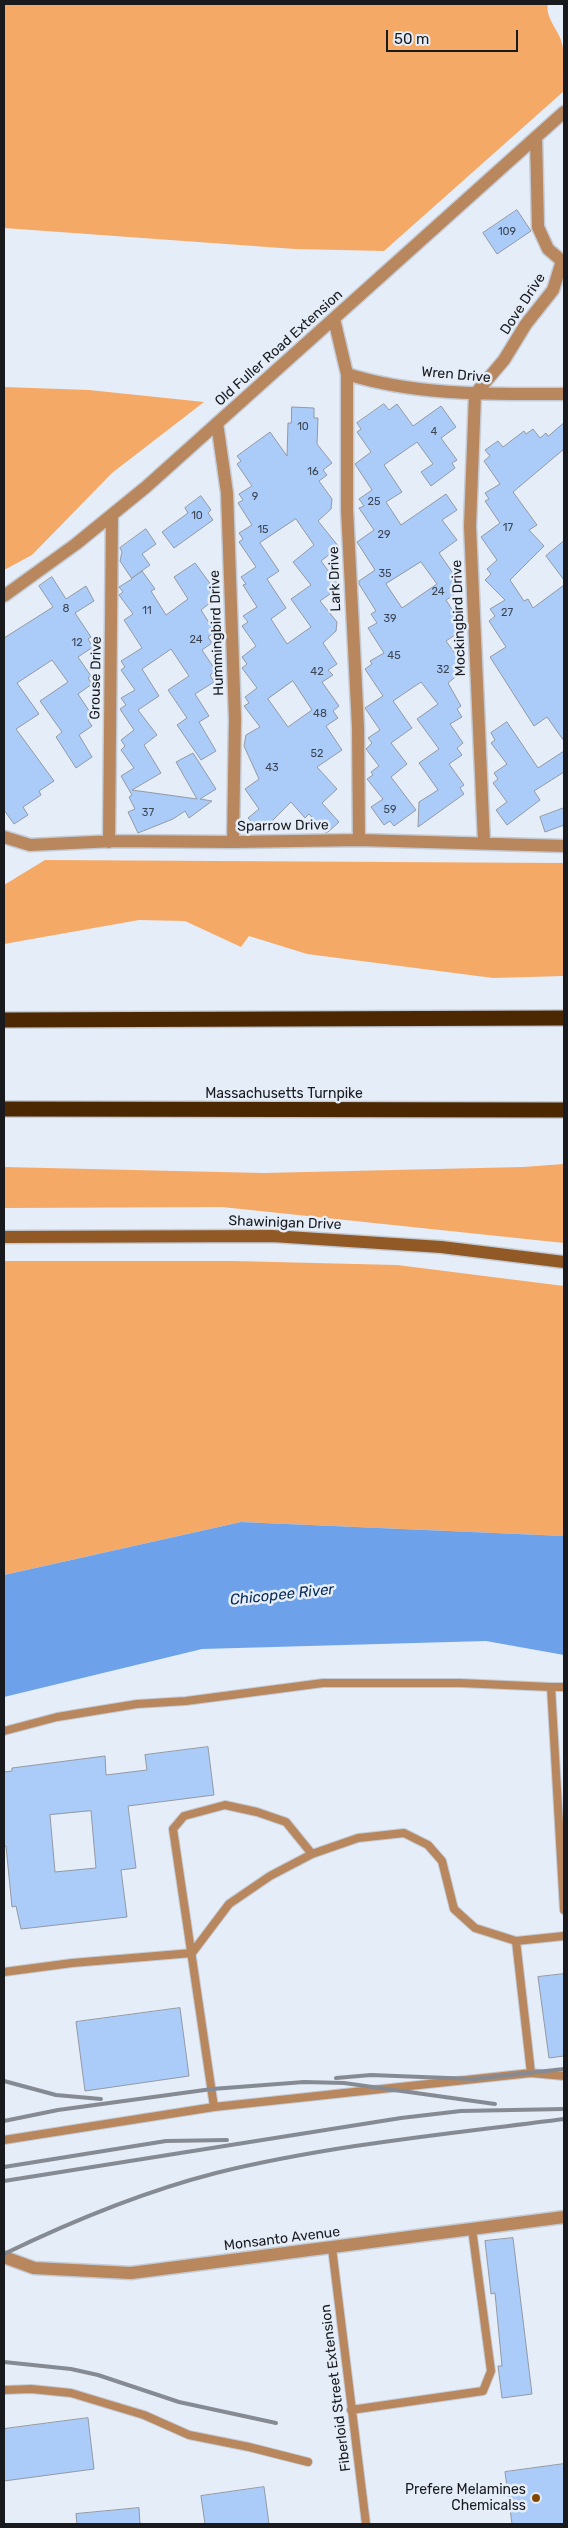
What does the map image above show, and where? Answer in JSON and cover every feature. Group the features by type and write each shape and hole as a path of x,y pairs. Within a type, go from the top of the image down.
{"highway":[{"path":"4,1020 564,1018"},
{"name":"Massachusetts Turnpike","path":"4,1109 564,1110"}],"main road":[{"name":"Shawinigan Drive","path":"4,1237 272,1236 441,1247 564,1262"}],"street":[{"name":"Old Fuller Road Extension","path":"4,596 112,515 217,424 564,112"},
{"name":"Dove Drive","path":"475,394 504,360 526,324 553,290 563,261 548,249 538,227 536,138"},
{"name":"Lark Drive","path":"334,319 347,374 347,509 358,727 360,840"},
{"name":"Wren Drive","path":"347,374 378,384 475,394 564,394"},
{"name":"Mockingbird Drive","path":"475,394 470,526 484,842"},
{"name":"Hummingbird Drive","path":"217,424 228,493 235,719 233,842"},
{"name":"Grouse Drive","path":"109,842 112,515"},
{"name":"Sparrow Drive","path":"4,837 30,845 109,842 360,840 484,842 564,846"},
{"name":"Monsanto Avenue","path":"4,2257 34,2268 131,2273 564,2217"}],"lane":[{"path":"4,1731 56,1717 137,1704 186,1700 323,1683 460,1683 564,1687"},
{"path":"551,1687 564,1910"},
{"path":"214,2108 173,1829 184,1816 225,1805 257,1812 286,1822 312,1854"},
{"path":"4,1972 72,1963 192,1953 228,1904 270,1876 312,1854 358,1838 404,1833 428,1845 442,1861 454,1909 475,1928 516,1941 564,1936"},
{"path":"516,1941 531,2073"},
{"path":"4,2140 214,2108 531,2073 564,2076"},
{"path":"351,2410 482,2391 491,2371 472,2229"},
{"name":"Fiberloid Street Extension","path":"332,2248 366,2524"},
{"path":"4,2390 30,2388 71,2393 144,2415 188,2435 249,2447 308,2462"}],"shaded area":[{"path":"4,4 548,4 548,13 563,46 564,91 384,251 295,249 4,228"},
{"path":"4,387 89,390 204,402 112,473 32,555 4,570"},
{"path":"45,860 564,863 564,976 493,978 307,954 249,936 241,947 185,921 139,920 4,944 4,885"},
{"path":"564,1164 564,1243 222,1207 4,1208 4,1167 263,1173 523,1167"},
{"path":"4,1261 233,1261 397,1265 564,1286 564,1536 241,1522 4,1575"}],"water":[{"name":"Chicopee River","path":"241,1522 564,1536 564,1655 486,1641 202,1649 4,1697 4,1575"}],"building":[{"path":"517,210 531,231 497,254 483,233"},
{"path":"384,404 389,410 397,404 413,426 441,406 456,427 441,438 457,460 452,463 455,468 431,486 421,472 433,464 417,442 384,465 402,492 386,502 401,525 446,494 457,510 442,520 457,540 439,553 459,582 450,589 454,595 446,600 460,622 454,626 458,633 446,641 462,663 456,668 460,673 448,683 461,706 457,709 462,717 450,724 463,743 457,748 462,755 449,764 464,785 460,788 464,794 418,827 419,802 438,790 419,763 439,749 417,719 438,704 421,682 393,701 412,728 391,743 407,764 391,777 416,810 394,826 390,821 384,825 371,807 383,799 367,779 373,775 371,772 379,766 366,749 372,743 368,738 380,730 365,708 383,696 365,669 372,664 370,661 384,653 368,628 377,623 371,614 376,611 359,584 359,581 375,570 357,542 374,530 359,508 364,506 359,499 372,490 355,464 371,452 357,432 361,429 357,423","holes":["421,562 437,584 402,608 386,584"]},
{"path":"292,407 314,408 314,418 318,418 317,444 332,463 323,470 327,475 319,481 332,499 331,509 318,521 339,547 321,561 340,587 320,601 337,622 336,631 323,643 337,664 328,670 333,675 322,682 339,706 333,711 338,718 326,726 342,750 317,767 337,789 322,803 339,822 328,832 325,832 309,814 305,818 291,802 261,832 248,818 259,809 245,789 259,779 244,746 246,735 260,727 244,706 249,703 245,697 257,688 242,668 247,664 242,657 256,646 242,626 248,622 243,616 257,607 243,585 246,584 241,577 256,567 239,542 243,539 239,533 252,525 238,503 243,500 239,494 252,486 237,464 241,461 237,456 270,432 287,456 288,423 291,423","holes":["296,519 314,545 293,562 311,585 291,599 311,627 287,644 271,619 286,608 267,579 279,571 260,543","293,681 312,710 288,727 268,699"]},
{"path":"564,423 564,449 513,492 537,525 529,530 544,546 510,580 524,601 528,599 533,608 564,585 564,741 547,717 534,726 490,657 506,647 489,621 495,616 490,609 505,600 485,580 491,574 487,569 497,560 481,537 500,523 485,501 489,499 485,493 500,484 484,461 490,456 485,450 498,441 503,447 524,431 526,434 533,429 540,438 546,433 548,436"},
{"path":"201,496 211,510 208,513 213,520 174,548 162,532 188,513 185,508"},
{"path":"146,529 156,544 142,554 150,565 132,578 142,571 155,589 151,591 166,615 188,599 174,577 195,563 217,593 209,599 211,602 201,610 215,632 208,637 212,643 202,650 216,671 210,675 214,682 195,694 209,716 199,722 216,751 201,760 177,725 187,718 168,690 189,676 171,649 142,669 159,696 138,710 157,735 144,745 161,773 132,790 197,799 176,762 193,753 216,789 200,799 212,801 189,818 185,811 173,819 138,833 128,812 135,809 129,797 132,795 121,776 134,768 121,750 125,746 121,740 134,730 120,709 126,705 121,698 135,690 121,670 125,667 121,661 142,648 124,620 133,614 119,595 123,592 119,587 132,579 120,561 122,552 120,548"},
{"path":"564,541 564,580 546,556"},
{"path":"52,577 66,599 86,586 94,601 75,613 91,637 88,639 93,647 78,657 91,676 88,678 92,684 78,694 93,717 88,720 92,726 79,735 92,757 76,768 56,737 62,732 40,701 68,682 52,660 17,683 39,714 16,729 54,781 39,791 41,795 23,807 28,815 14,824 4,810 4,638 53,607 39,586"},
{"path":"507,722 538,768 564,751 564,772 534,791 540,800 507,825 496,810 507,802 493,783 498,779 494,773 507,764 491,743 495,740 491,733"},
{"path":"564,808 564,825 545,832 540,817"},
{"path":"208,1747 214,1795 128,1806 136,1868 121,1870 127,1917 21,1929 16,1906 12,1907 6,1846 4,1846 4,1772 12,1771 12,1768 105,1756 106,1775 147,1770 145,1755","holes":["91,1811 96,1868 55,1872 50,1815"]},
{"path":"564,1974 564,2056 549,2058 538,1977"},
{"path":"180,2008 189,2076 85,2091 76,2022"},
{"path":"513,2238 532,2394 502,2398 498,2366 502,2366 495,2293 491,2294 485,2241"},
{"path":"88,2418 94,2469 4,2481 4,2429"},
{"name":"Prefere Melamines Chemicalss","path":"564,2464 564,2524 512,2524 505,2472"},
{"path":"264,2487 269,2524 205,2524 201,2496"},
{"path":"139,2508 140,2524 77,2524 76,2514"}],"railway":[{"path":"336,2078 371,2075 474,2079 564,2069"},
{"path":"4,2081 56,2095 101,2099"},
{"path":"4,2121 58,2110 212,2089 304,2082 344,2083 495,2104"},
{"path":"4,2181 401,2118 461,2111 564,2109"},
{"path":"4,2254 55,2230 134,2198 216,2173 259,2163 346,2148 564,2119"},
{"path":"4,2167 166,2141 227,2140"},
{"path":"4,2362 71,2369 98,2375 179,2402 276,2423"}],"place":[{"name":"Prefere Melamines Chemicalss","path":"536,2498"}]}
